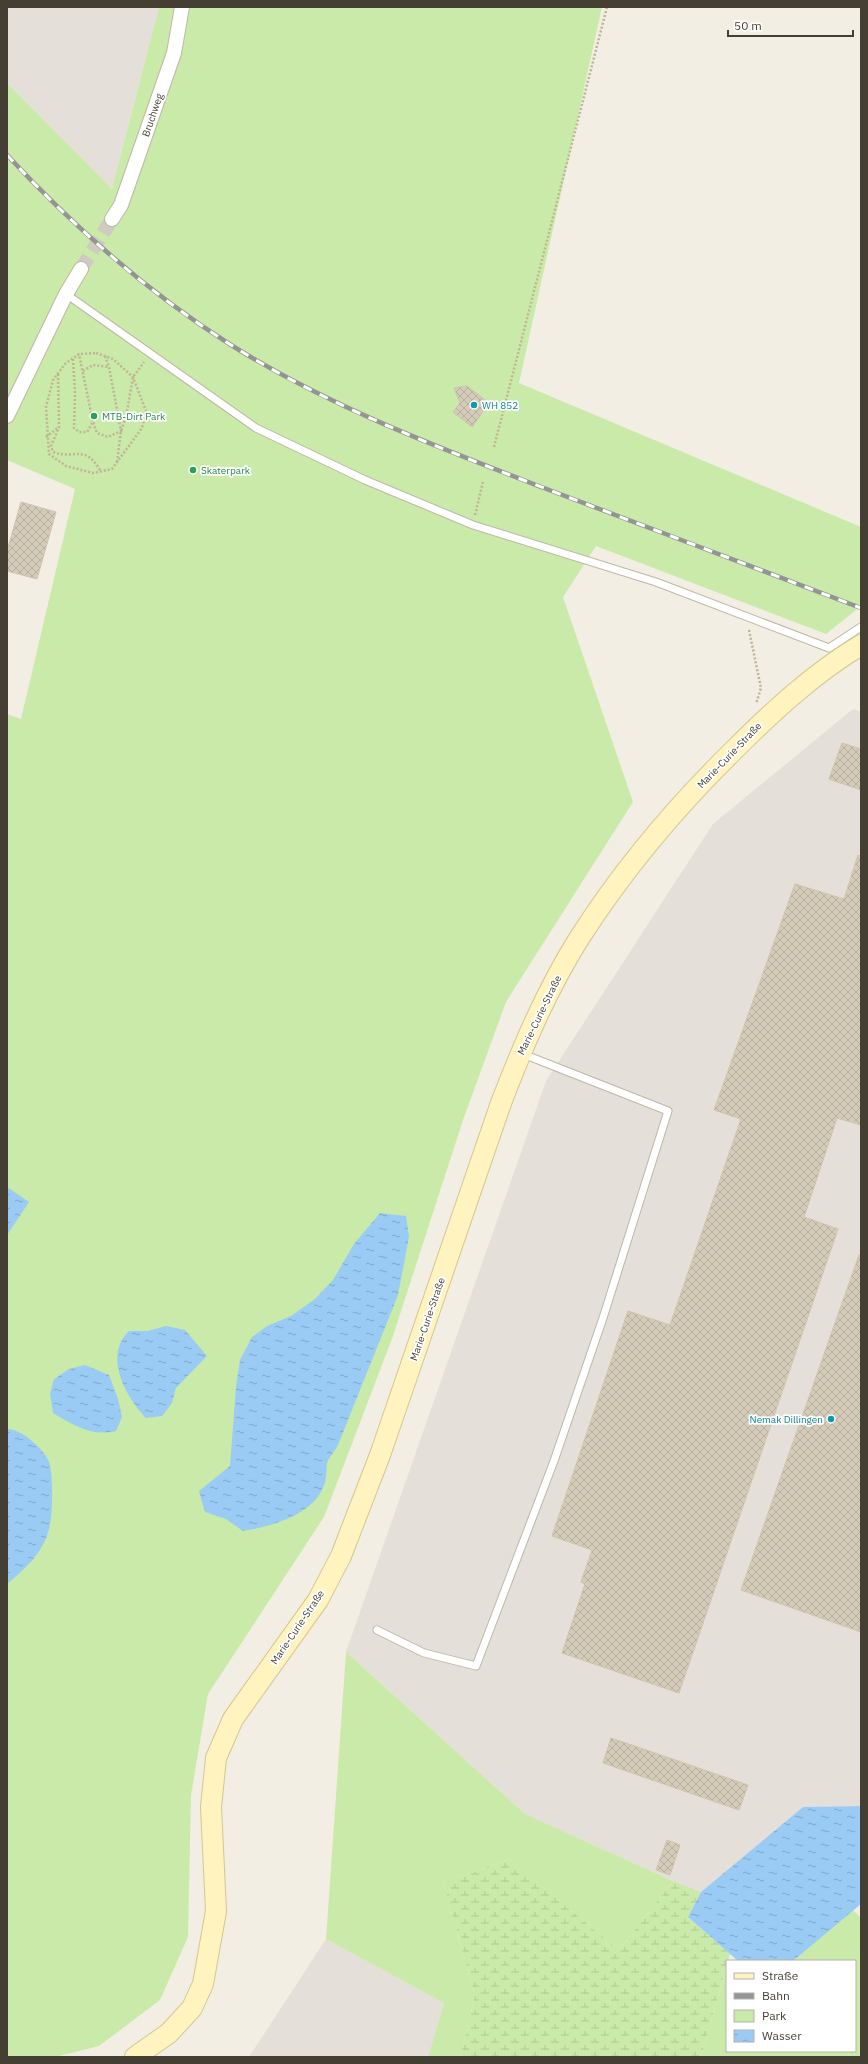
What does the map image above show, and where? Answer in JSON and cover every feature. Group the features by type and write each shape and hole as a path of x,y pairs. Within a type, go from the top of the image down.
{"main road":[{"name":"Marie-Curie-Straße","path":"135,2057 169,2033 192,2008 203,1984 216,1911 211,1807 216,1758 233,1718 318,1600 341,1556 380,1455 501,1104 520,1053 551,989 580,938 661,828 709,775 761,723 803,686 861,645"}],"street":[{"name":"Bruchweg","path":"112,219 121,205 174,53 182,7"},
{"path":"7,416 66,294 81,269"}],"lane":[{"path":"66,294 256,428 365,480 473,525 656,582 829,648 861,627"},
{"path":"377,1630 424,1653 476,1666 554,1461 599,1329 668,1111 520,1053"}],"path":[{"path":"494,447 607,7"},
{"path":"96,353 113,359 133,377 146,411 142,428 112,469 93,474 66,466 49,454 46,436 46,406 53,380 72,359 79,354 96,353"},
{"path":"79,354 93,422 97,433 108,437 121,431"},
{"path":"116,463 121,431 126,417 133,377 150,354"},
{"path":"105,356 109,368 121,431"},
{"path":"72,359 76,393 74,428 79,432 87,432 93,422"},
{"path":"83,372 93,365 109,368"},
{"path":"58,374 59,427 51,446 53,452 63,455 73,453 82,454 94,460 101,472"},
{"path":"46,436 59,427"},
{"path":"473,525 483,482"},
{"path":"747,618 761,688 755,707"}],"shaded area":[{"path":"7,7 159,7 112,189 7,83"},
{"path":"853,709 861,712 861,1806 803,1807 701,1892 673,1881 525,1814 346,1652 546,1081 713,824"},
{"path":"326,1939 444,2003 428,2057 249,2057"}],"green space":[{"path":"159,7 602,7 519,383 861,527 861,606 826,634 596,546 563,597 633,802 506,1002 463,1120 393,1336 324,1517 208,1694 191,1795 188,1937 160,2000 99,2046 55,2057 7,2057 7,714 21,719 75,489 7,460 7,83 112,189"},
{"path":"346,1652 525,1814 673,1881 619,1950 509,1859 443,1883 475,1996 460,2057 428,2057 444,2003 326,1939"},
{"path":"509,1859 619,1950 673,1881 701,1892 688,1917 730,1954 728,1960 726,1960 726,1968 701,2057 460,2057 475,1996 443,1883"},
{"path":"853,1910 861,1918 861,2057 701,2057 726,1969 726,2052 856,2052 856,1960 794,1960"}],"water":[{"path":"7,1187 29,1202 7,1235"},
{"path":"380,1213 406,1216 409,1237 398,1295 338,1445 327,1463 326,1480 320,1493 303,1511 292,1517 267,1526 243,1531 226,1519 205,1512 199,1491 230,1466 236,1387 240,1360 252,1337 267,1326 291,1316 315,1299 333,1280 354,1244"},
{"path":"166,1326 185,1330 207,1356 176,1388 172,1403 162,1416 146,1418 131,1399 125,1388 120,1376 118,1352 121,1341 129,1331 148,1331"},
{"path":"85,1365 109,1375 118,1399 122,1417 116,1431 99,1432 83,1429 53,1413 50,1394 54,1379 69,1369"},
{"path":"7,1429 19,1432 33,1441 48,1459 52,1479 52,1497 49,1529 42,1546 27,1566 7,1584"},
{"path":"861,1806 861,1904 794,1960 737,1960 688,1917 701,1892 803,1807"}],"building":[{"name":"WH 852","path":"467,386 489,403 472,427 453,412 460,403 454,388"},
{"path":"21,502 56,512 37,579 7,571 7,551"},
{"path":"842,743 861,749 861,790 829,779"},
{"path":"858,855 861,856 861,1125 837,1118 804,1217 838,1229 679,1693 562,1653 585,1584 581,1582 592,1550 552,1536 628,1311 670,1325 741,1119 714,1110 795,884 844,899"},
{"name":"Nemak Dillingen","path":"859,1255 861,1255 861,1632 741,1590"},
{"path":"611,1738 748,1785 739,1810 603,1763"},
{"path":"667,1840 680,1845 670,1875 656,1870"}],"tunnel":[{"path":"81,269 112,219"}],"railway":[{"path":"7,155 58,208 141,281 200,325 268,367 344,406 424,441 861,608"}],"place":[{"name":"WH 852","path":"474,405"},
{"name":"MTB-Dirt Park","path":"94,416"},
{"name":"Skaterpark","path":"193,470"},
{"name":"Nemak Dillingen","path":"831,1419"}]}
